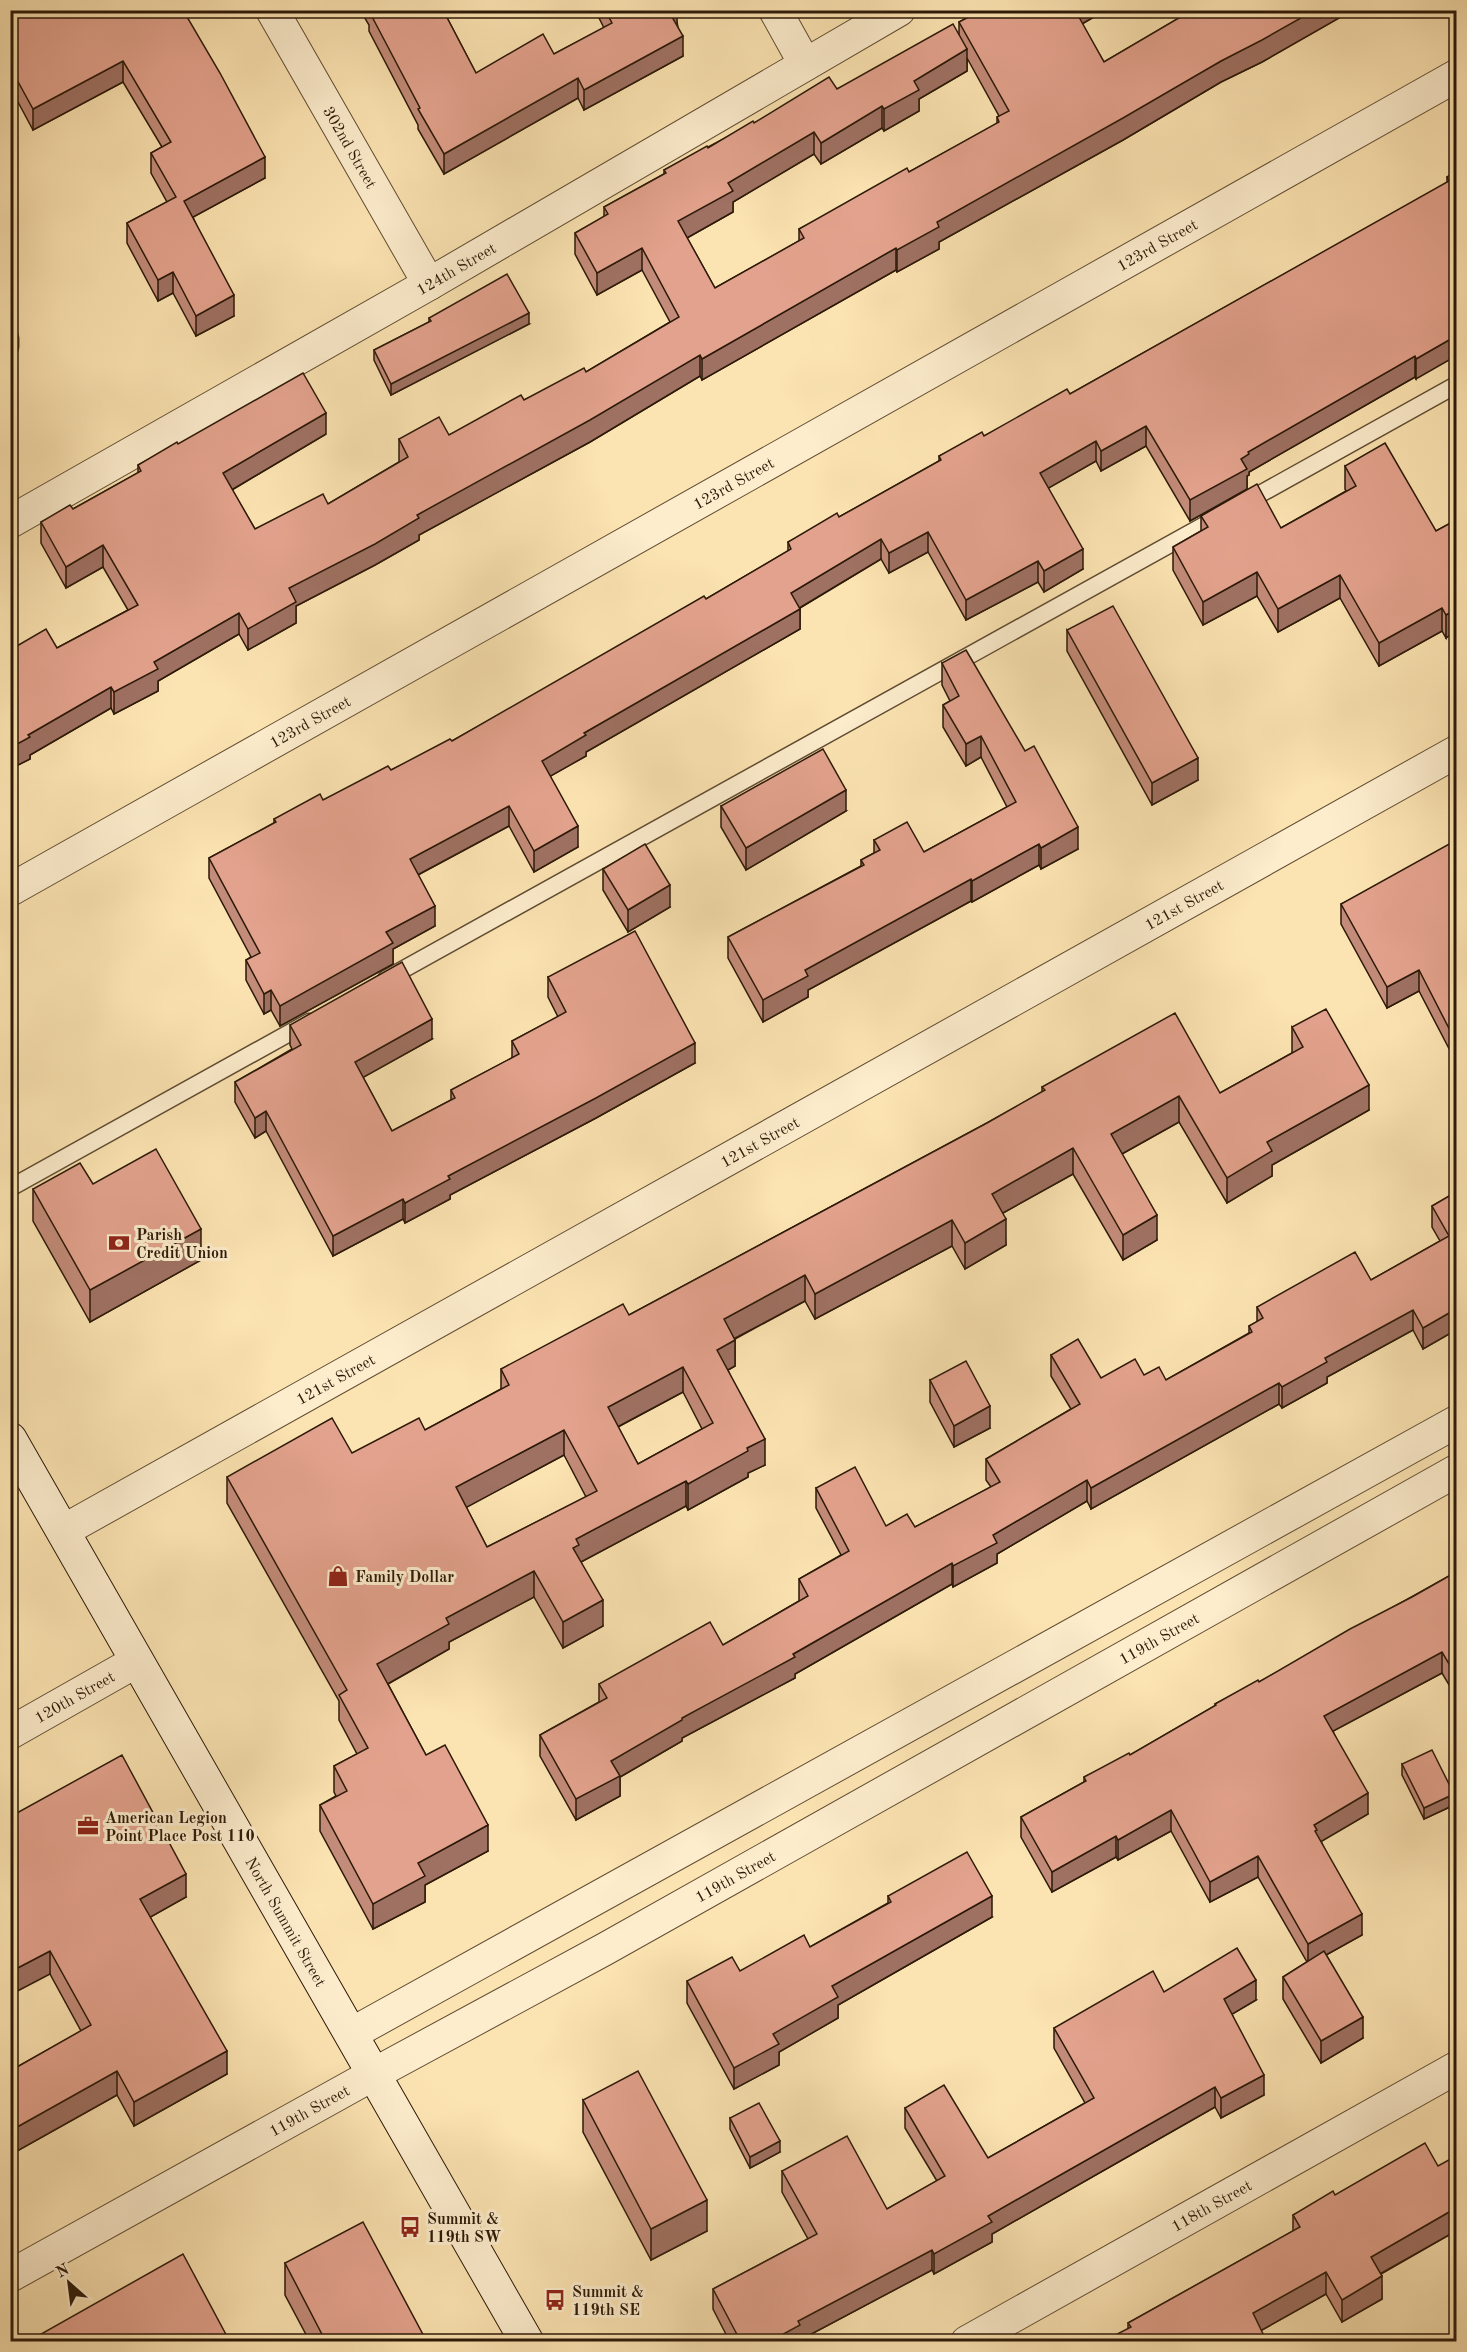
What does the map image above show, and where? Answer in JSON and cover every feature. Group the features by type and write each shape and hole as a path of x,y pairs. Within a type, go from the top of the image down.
{"main road":[{"name":"North Summit Street","path":"10,1439 527,2342"}],"street":[{"name":"302nd Street","path":"273,10 429,284"},
{"path":"775,10 805,64"},
{"name":"124th Street","path":"10,522 429,284 899,10"},
{"name":"123rd Street","path":"10,890 1456,76"},
{"name":"121st Street","path":"63,1530 1456,752"},
{"path":"351,2034 1456,1422"},
{"name":"119th Street","path":"10,2276 605,1949 1456,1471"},
{"name":"120th Street","path":"10,1733 138,1661"},
{"name":"118th Street","path":"967,2342 1456,2068"}],"lane":[{"path":"10,338 10,347"},
{"path":"367,990 1456,386"},
{"path":"10,1188 325,1013"}],"building":[{"path":"10,10 183,10 265,157 184,201 234,295 196,316 173,272 158,280 127,223 176,197 151,153 171,142 123,61 33,109 10,67"},
{"path":"370,10 443,10 476,73 543,34 554,54 612,23 605,10 675,10 677,14 672,17 683,36 584,90 578,78 444,154 418,109 420,108"},
{"path":"982,10 1075,10 1104,62 1193,10 1315,10 937,222 939,227 897,250 896,248 702,359 700,355 590,420 417,515 419,518 375,544 289,588 296,602 248,629 239,613 154,662 158,669 114,692 111,687 28,735 30,737 10,748 10,650 46,629 57,648 138,605 103,545 66,567 41,522 70,505 73,509 141,471 138,465 303,373 326,413 223,473 255,529 323,494 328,504 408,457 399,439 439,417 449,435 521,395 524,400 584,368 586,372 679,317 642,248 597,273 575,233 608,214 604,207 666,173 664,170 707,146 708,148 753,121 754,123 829,77 837,89 953,24 967,49 914,81 919,90 884,109 882,106 821,143 814,132 728,183 733,191 678,221 715,288 804,238 799,229 907,168 909,172 999,122 997,117 1009,111 959,22"},
{"path":"1456,172 1456,336 1416,359 1415,356 1248,452 1249,454 1241,459 1247,469 1190,500 1146,426 1101,451 1096,441 1040,473 1083,549 1044,571 1038,561 966,600 928,532 889,553 881,539 791,593 800,609 584,733 586,735 542,761 578,826 534,851 509,806 410,859 435,906 386,932 393,943 280,1006 271,990 264,994 246,960 260,953 209,858 276,822 274,819 320,794 323,800 388,766 391,770 450,739 452,741 704,596 706,599 791,549 788,542 837,513 839,517 941,460 939,456 982,432 984,436 1067,389 1070,394 1449,181 1447,177"},
{"path":"507,274 529,313 391,384 374,350 431,321 429,318"},
{"path":"1385,443 1436,531 1456,520 1456,609 1446,615 1442,608 1379,643 1340,575 1278,609 1257,572 1203,602 1173,547 1208,527 1201,516 1257,484 1281,528 1356,486 1345,466"},
{"path":"1113,606 1198,758 1152,783 1067,630"},
{"path":"966,650 1025,751 1034,746 1078,827 1041,848 1039,844 972,881 971,879 805,970 808,976 763,1000 728,937 864,865 861,860 880,850 874,840 907,822 924,852 1016,802 981,736 966,744 943,705 959,696 942,663"},
{"path":"823,749 846,790 746,848 721,806"},
{"path":"1451,843 1456,852 1456,1042 1419,970 1387,987 1341,904"},
{"path":"645,844 670,885 628,910 603,869"},
{"path":"635,931 695,1043 448,1176 450,1179 405,1203 403,1199 333,1236 266,1111 255,1118 235,1082 301,1045 290,1025 402,962 432,1019 355,1062 392,1131 455,1098 451,1090 519,1054 512,1041 566,1012 548,977"},
{"path":"1326,1009 1369,1085 1267,1142 1272,1151 1227,1178 1179,1096 1111,1134 1157,1215 1123,1235 1073,1148 992,1194 1006,1219 965,1243 952,1220 815,1294 805,1275 724,1319 735,1340 717,1350 765,1439 688,1484 686,1481 576,1539 579,1545 573,1548 603,1600 563,1622 534,1571 446,1618 449,1624 377,1664 426,1755 445,1745 488,1825 418,1863 425,1876 373,1904 320,1805 347,1791 334,1766 368,1748 339,1695 347,1690 227,1477 332,1418 352,1453 419,1418 425,1430 509,1385 501,1369 623,1304 629,1315 987,1123 1045,1090 1042,1087 1175,1013 1220,1093 1303,1047 1292,1027","holes":["683,1367 713,1423 638,1464 608,1407","564,1430 597,1491 487,1547 456,1487"]},
{"name":"Parish Credit Union","path":"156,1149 201,1229 90,1290 33,1189 80,1163 93,1184"},
{"path":"1456,1192 1456,1309 1423,1328 1413,1310 1325,1358 1327,1362 1282,1387 1279,1383 1091,1488 1087,1480 993,1535 997,1543 953,1566 952,1563 793,1654 795,1657 682,1718 611,1761 620,1776 576,1799 540,1735 607,1698 599,1684 710,1622 723,1645 808,1596 799,1579 849,1551 816,1488 855,1467 886,1526 907,1514 915,1527 1000,1482 986,1459 1080,1404 1051,1355 1078,1339 1101,1378 1135,1359 1144,1375 1159,1367 1166,1380 1252,1332 1249,1326 1263,1318 1257,1307 1355,1252 1371,1280 1449,1236 1432,1206"},
{"path":"966,1361 990,1406 954,1426 930,1380"},
{"path":"1456,1572 1456,1667 1452,1669 1442,1652 1324,1716 1368,1793 1314,1825 1317,1830 1315,1831 1362,1914 1308,1944 1258,1856 1210,1882 1171,1810 1118,1840 1116,1836 1052,1872 1021,1817 1086,1781 1084,1777 1129,1753 1130,1755 1215,1704 1258,1680 1259,1682 1350,1629"},
{"path":"1432,1750 1454,1794 1424,1808 1402,1764"},
{"path":"122,1755 186,1874 140,1899 227,2051 134,2102 117,2071 10,2131 10,2071 91,2025 50,1951 10,1972 10,1808 13,1807 17,1813"},
{"path":"1456,1802 1456,1817 1450,1805"},
{"path":"967,1852 992,1896 832,1986 838,1997 773,2034 779,2044 734,2068 687,1981 732,1957 740,1971 804,1935 810,1947 891,1902 888,1896"},
{"path":"1237,1948 1256,1980 1224,1999 1264,2075 1221,2098 1215,2087 988,2216 992,2222 934,2254 932,2250 798,2321 800,2325 769,2342 741,2342 713,2289 817,2234 782,2171 847,2136 887,2209 945,2176 905,2108 944,2085 988,2158 1094,2098 1054,2028 1153,1971 1164,1992"},
{"path":"1324,1951 1363,2017 1321,2041 1283,1977"},
{"path":"638,2071 707,2200 651,2229 583,2100"},
{"path":"759,2103 780,2141 750,2157 730,2118"},
{"path":"1425,2143 1438,2166 1456,2156 1456,2208 1371,2257 1382,2276 1342,2300 1326,2272 1253,2313 1267,2342 1102,2342 1131,2327 1128,2323 1300,2227 1293,2215 1333,2191 1335,2195"},
{"path":"363,2222 427,2342 326,2342 285,2263"},
{"path":"183,2254 230,2342 27,2342"}],"place":[{"name":"Parish Credit Union","path":"119,1243"},
{"name":"Family Dollar","path":"338,1576"},
{"name":"American Legion Point Place Post 110","path":"88,1826"},
{"name":"Summit & 119th SW","path":"410,2227"},
{"name":"Summit & 119th SE","path":"555,2300"}]}
